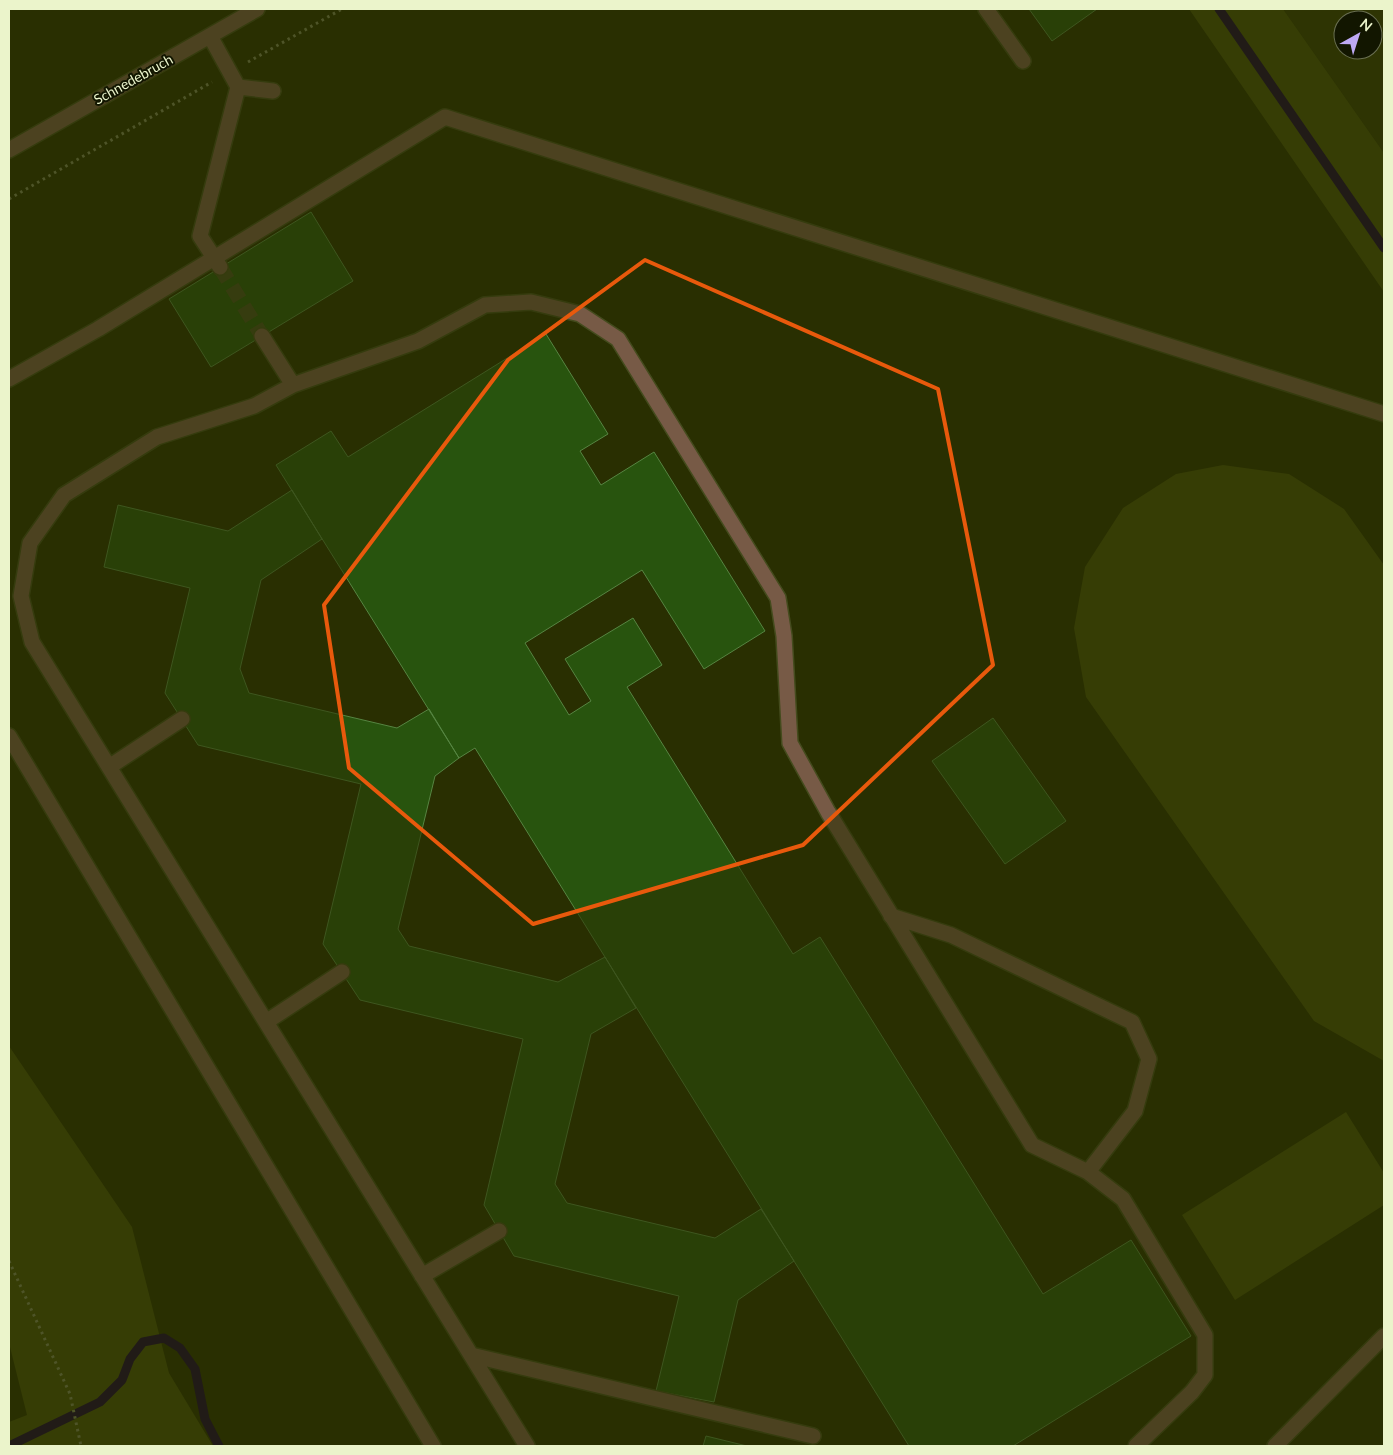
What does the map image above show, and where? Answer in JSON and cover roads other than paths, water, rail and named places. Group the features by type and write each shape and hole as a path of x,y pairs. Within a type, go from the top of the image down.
{"street":[{"name":"Schnedebruch","path":"9,150 258,9"},
{"path":"986,9 1023,61"},
{"path":"210,36 238,87 200,236 217,263"},
{"path":"238,87 273,91"},
{"path":"9,379 217,263 445,117 1384,414"},
{"path":"527,1446 32,642 21,596 30,543 64,495 157,437 254,406 293,385 418,341 485,305 531,302 580,314 618,339 778,598 784,636 790,744 828,812 1032,1145 1088,1172 1123,1199 1205,1335 1205,1376 1192,1392 1136,1446"},
{"path":"262,336 293,385"},
{"path":"109,766 182,720"},
{"path":"9,736 433,1446"},
{"path":"891,916 951,935 1132,1022 1149,1059 1135,1111 1088,1172"},
{"path":"266,1022 342,972"},
{"path":"422,1276 499,1231"},
{"path":"1275,1446 1384,1336"},
{"path":"471,1356 813,1436"}],"waterway":[{"path":"1219,9 1384,248"},
{"path":"9,1446 100,1402 122,1380 130,1359 143,1342 164,1338 180,1348 195,1369 205,1419 219,1446"}],"tunnel":[{"path":"220,267 262,336"}]}
